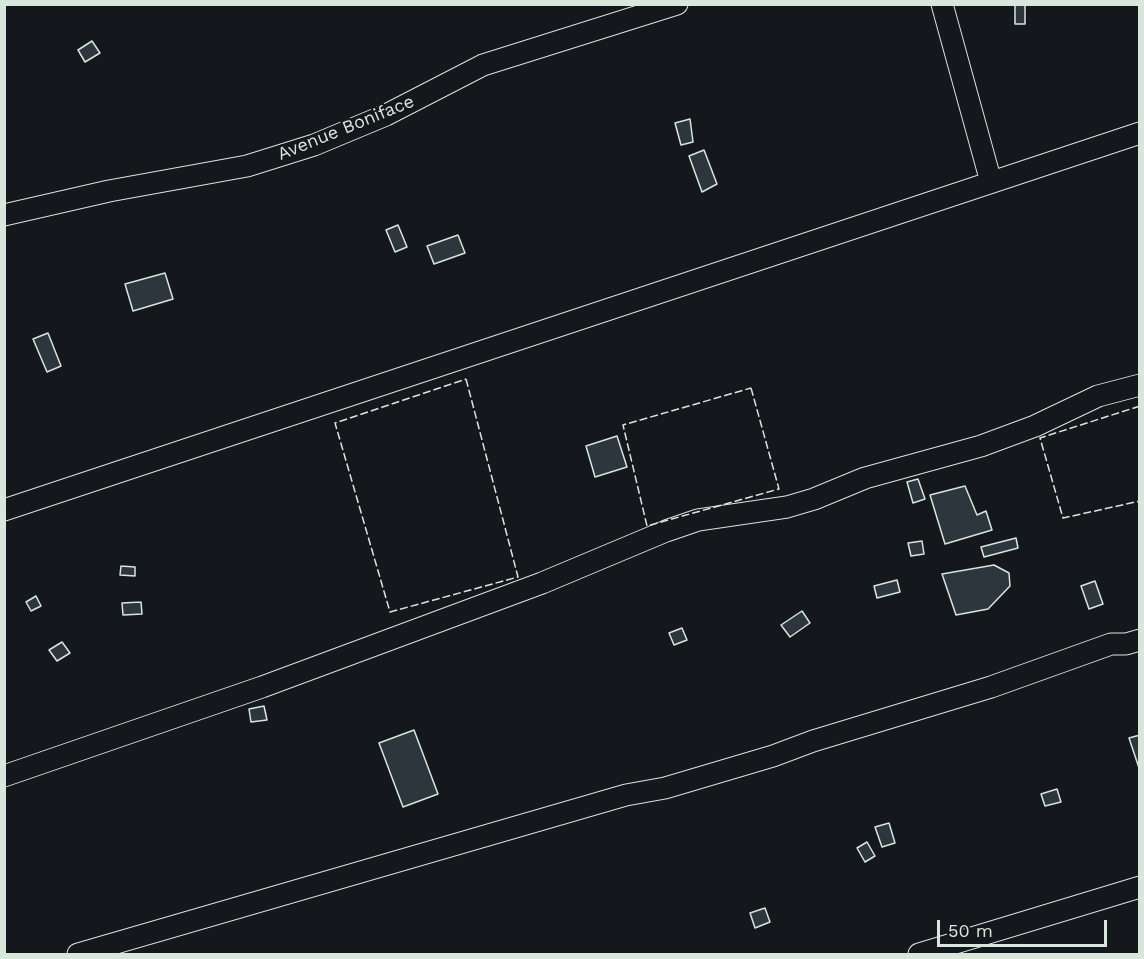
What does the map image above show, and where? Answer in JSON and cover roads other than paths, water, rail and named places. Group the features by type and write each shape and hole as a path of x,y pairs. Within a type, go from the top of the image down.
{"street":[{"name":"Avenue Boniface","path":"4,215 109,191 247,166 314,145 386,116 483,65 677,4"},
{"path":"942,4 991,182"},
{"path":"4,510 1140,133"},
{"path":"4,776 262,687 542,583 698,520 787,507 814,499 865,477 981,446 1035,426 1098,396 1140,385"},
{"path":"78,954 626,795 665,788 991,687 1111,644 1126,644 1140,640"},
{"path":"920,954 1140,887"}]}
